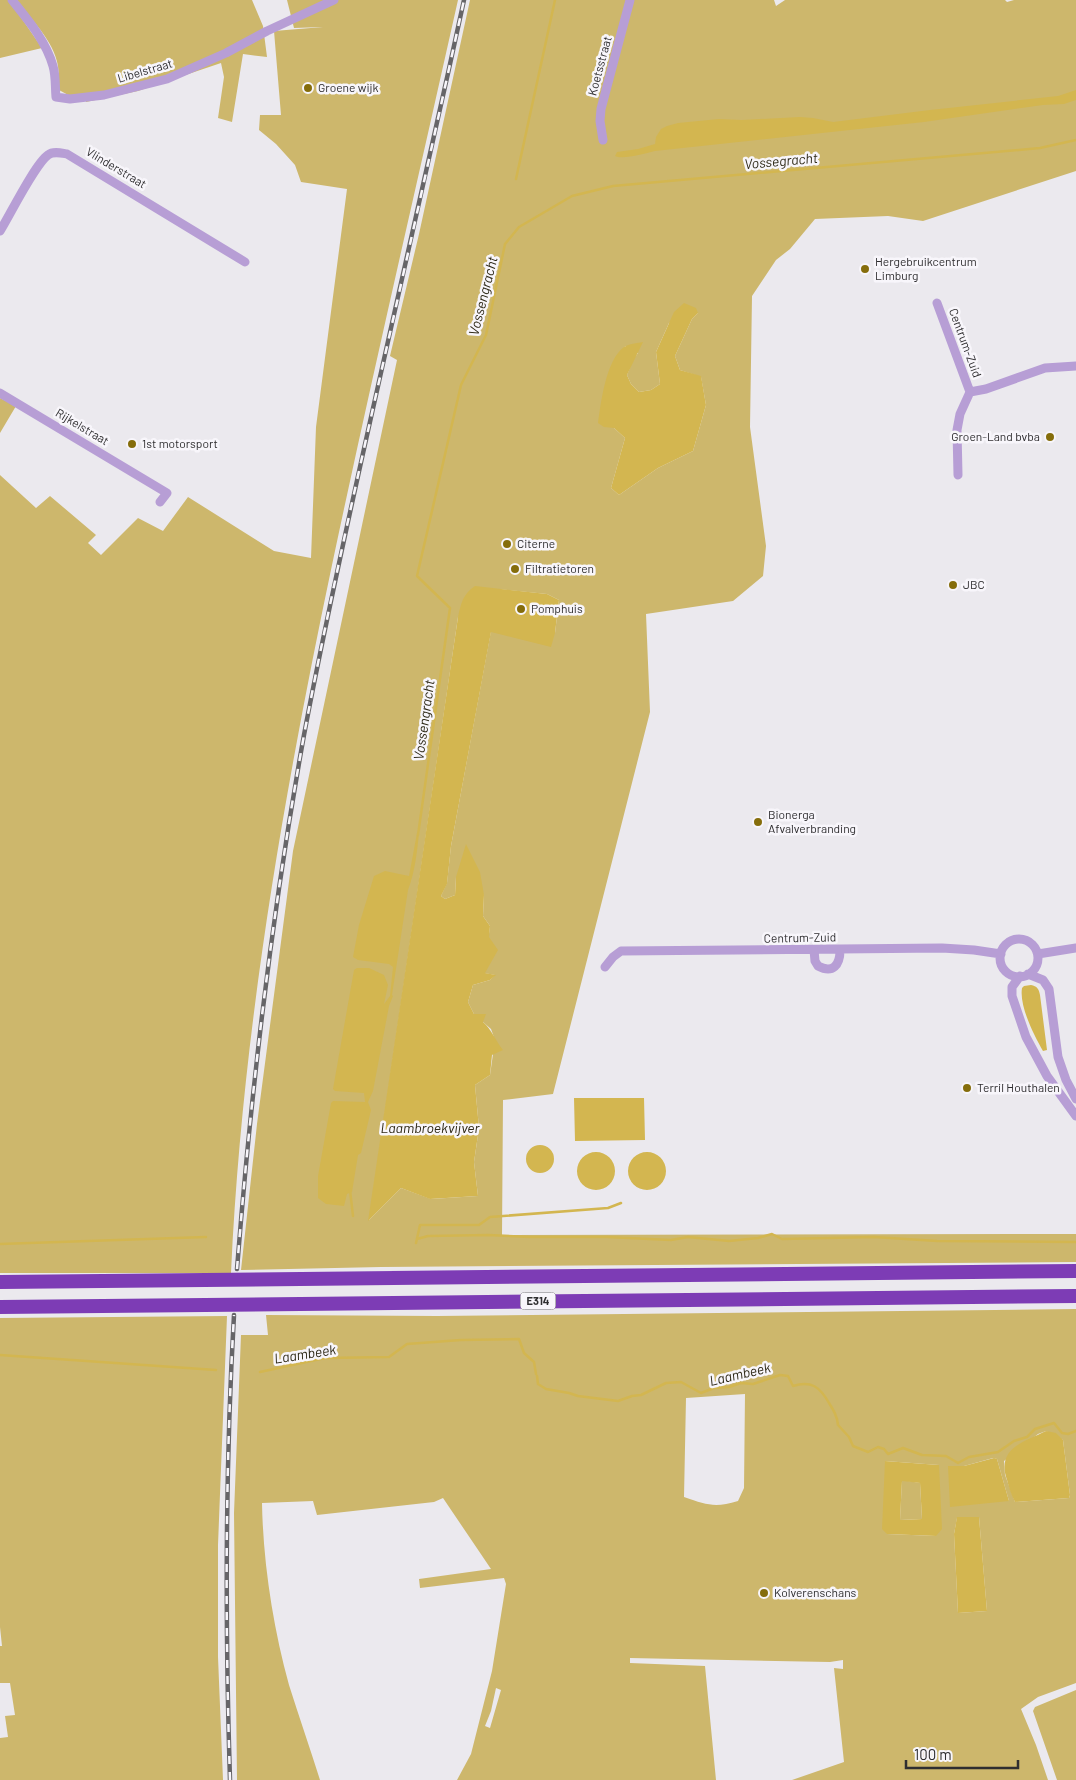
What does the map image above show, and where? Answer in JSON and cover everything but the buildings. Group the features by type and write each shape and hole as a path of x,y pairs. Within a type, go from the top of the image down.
{"highway":[{"name":"E314","path":"0,1282 1076,1272"},
{"name":"E314","path":"0,1307 1076,1296"}],"street":[{"name":"Libelstraat","path":"12,0 39,37 48,53 54,68 56,97 70,99 104,95 167,79 226,53 266,31 334,0"},
{"name":"Koetsstraat","path":"603,140 600,121 601,109 630,0"},
{"name":"Vlinderstraat","path":"0,231 39,166 49,154 58,152 67,154 245,262"},
{"name":"Centrum-Zuid","path":"937,303 970,392 960,414 957,430 958,475"},
{"name":"Centrum-Zuid","path":"970,392 986,389 1045,368 1076,366"},
{"name":"Rijkelstraat","path":"0,392 166,492 160,502"},
{"path":"1076,1099 1066,1080 1058,1057 1049,989 1043,980 1024,975 1013,975 1005,970 1001,954 1008,942 1024,939 1033,945 1038,954 1037,965 1024,975 1012,987 1012,996 1026,1037 1046,1076 1076,1116"},
{"name":"Centrum-Zuid","path":"605,967 612,957 621,951 942,948 1001,954"},
{"path":"1038,954 1076,948"},
{"path":"814,950 815,961 818,966 828,970 835,968 838,963 840,950"}],"shaded area":[{"path":"0,0 9,0 42,48 0,58"},
{"path":"16,0 252,0 263,26 267,57 243,54 232,122 218,118 224,77 221,63 138,91 86,102 84,95 70,96 59,90 58,66 52,48"},
{"path":"287,0 458,0 347,494 314,653 281,828 255,1005 245,1094 236,1184 231,1273 0,1273 0,475 36,508 50,496 96,535 88,543 101,555 138,518 163,531 188,497 274,551 311,558 316,427 347,189 301,182 295,165 276,144 259,130 260,115 281,115 274,31 323,27 294,28"},
{"path":"470,0 774,0 776,6 785,0 1005,0 1007,2 1014,0 1076,0 1076,171 923,221 888,216 815,219 790,249 776,260 752,296 750,427 766,546 763,576 733,601 646,614 650,712 553,1094 503,1100 502,1235 1076,1234 1076,1262 381,1267 241,1270 257,1124 293,851 397,360 390,356 419,234","holes":["698,313 692,319 675,356 680,370 701,377 706,405 693,451 658,468 619,495 611,488 625,438 614,428 625,346 638,353 627,375 631,384 639,392 651,390 660,384 656,352 669,323","498,589 547,594 559,600 555,633 491,631 451,846 447,883 441,896 445,899 455,895 456,877 484,895 483,916 490,926 484,973 495,975 490,980 473,985 468,1002 474,1014 491,1029 495,1040 490,1075 475,1085 479,1128 474,1162 478,1196 431,1199 401,1188 369,1220 458,617"]},
{"path":"0,398 16,406 0,433"},
{"path":"1076,1309 1076,1683 1038,1697 1021,1709 1048,1780 792,1780 844,1762 834,1668 843,1669 843,1660 830,1662 630,1658 630,1663 705,1666 716,1780 457,1780 471,1754 492,1671 506,1584 504,1578 420,1588 419,1579 491,1569 443,1498 434,1502 317,1515 313,1501 262,1503 267,1571 278,1640 289,1685 320,1780 237,1780 234,1513 241,1335 268,1335 266,1315 437,1316","holes":["745,1394 744,1488 738,1501 711,1505 684,1497 686,1398","1046,1431 1063,1440 1069,1498 1015,1502 1005,1475 1004,1461 1038,1434","993,1458 997,1459 1009,1501 949,1466 964,1466","885,1461 939,1465 936,1536 887,1534","979,1517 987,1611 958,1613 954,1534 957,1518","496,1688 501,1690 490,1728 485,1726 491,1711"]},
{"path":"227,1316 218,1545 218,1657 223,1780 0,1780 0,1738 8,1737 5,1716 15,1715 10,1683 0,1683 0,1646 2,1646 0,1627 0,1318"},
{"path":"902,1480 920,1483 922,1519 900,1520"},
{"path":"1076,1690 1076,1780 1057,1780 1033,1711 1035,1707"}],"water":[{"path":"1076,90 1076,100 1064,104 1043,105 924,122 655,151 629,157 615,156 617,152 655,144 656,137 661,129 678,123 719,119 742,120 800,117 833,122 1058,96"},
{"path":"684,303 696,308 698,313 692,319 675,356 680,370 701,376 706,405 693,451 658,468 619,495 611,488 625,438 614,428 604,427 598,423 605,382 618,353 624,347 643,342 627,375 631,384 639,392 651,390 660,384 656,352 674,312"},
{"name":"Laambroekvijver","path":"475,586 547,594 559,600 555,633 551,647 491,632 451,846 447,884 441,896 445,899 455,895 456,877 466,844 480,872 484,895 483,916 490,926 489,937 498,950 485,973 496,975 490,980 473,985 468,1002 474,1014 486,1014 483,1022 503,1050 492,1055 490,1075 475,1085 479,1128 474,1162 478,1196 430,1199 401,1188 368,1221 458,617 463,599"},
{"path":"417,833 419,833 416,855 408,890 393,996 389,1006 373,1091 368,1102 371,1110 361,1153 358,1155 352,1192 347,1194 344,1206 326,1204 318,1198 318,1176 331,1103 333,1101 365,1102 364,1093 335,1091 333,1089 354,970 357,968 369,968 384,975 388,985 384,1004 390,996 393,967 389,964 358,960 353,957 359,925 374,876 385,871 409,876"},
{"path":"1031,985 1037,988 1040,995 1047,1050 1043,1051 1032,1029 1023,1003 1022,988"},
{"path":"574,1098 644,1098 645,1140 575,1141"},
{"path":"540,1145 550,1149 554,1159 550,1169 540,1173 530,1169 526,1159 530,1149"},
{"path":"596,1152 609,1158 615,1171 609,1184 596,1190 583,1184 577,1171 583,1158"},
{"path":"647,1152 660,1158 666,1171 660,1184 647,1190 634,1184 628,1171 634,1158"},
{"path":"1046,1431 1056,1433 1063,1440 1069,1498 1015,1502 1007,1480 1005,1460 1009,1453 1021,1443"},
{"path":"994,1458 997,1459 1009,1501 950,1507 948,1466 964,1466"},
{"path":"885,1461 939,1465 942,1529 936,1536 887,1534 882,1529","holes":["902,1481 920,1483 922,1519 900,1520"]},
{"path":"957,1517 979,1517 987,1611 958,1613 954,1534"}],"waterway":[{"name":"Vossengracht","path":"516,179 555,0"},
{"name":"Vossengracht","path":"418,835 450,608 417,576 461,385 486,335 505,244 519,227 572,196 613,186 1040,148 1076,140"},
{"name":"Vossengracht","path":"350,1190 353,1216"},
{"path":"416,1243 420,1225 479,1225 490,1217 608,1208 621,1203"},
{"path":"417,1239 428,1236 488,1235 671,1240 688,1237 729,1241 758,1238 772,1234 782,1239 874,1237 937,1241 1076,1242"},
{"path":"0,1244 206,1237"},
{"name":"Laambeek","path":"260,1372 325,1358 389,1357 407,1344 461,1340 519,1339 524,1353 534,1362 536,1374"},
{"name":"Laambeek","path":"0,1355 216,1370"},
{"name":"Laambeek","path":"537,1376 538,1384 546,1389 578,1396 618,1401 641,1395 666,1383 681,1382 701,1393 714,1388 729,1387 741,1383 753,1384 780,1375 788,1376 793,1386 799,1384 814,1386 826,1397 834,1411 838,1425 849,1437 853,1446 868,1452 878,1447 884,1449 888,1454 903,1448 922,1455 946,1456 958,1463 969,1457 998,1452 1014,1441 1027,1437 1035,1429 1054,1423 1062,1433 1068,1434 1076,1431"}],"railway":[{"path":"237,1269 256,1068 272,935 304,735 349,517 464,0"},
{"path":"230,1780 227,1548 234,1315"}],"place":[{"name":"Groene wijk","path":"308,88"},
{"name":"Hergebruikcentrum Limburg","path":"865,269"},
{"name":"Groen-Land bvba","path":"1050,437"},
{"name":"1st motorsport","path":"132,444"},
{"name":"Citerne","path":"507,544"},
{"name":"Filtratietoren","path":"515,569"},
{"name":"JBC","path":"953,585"},
{"name":"Pomphuis","path":"521,609"},
{"name":"Bionerga Afvalverbranding","path":"758,822"},
{"name":"Terril Houthalen","path":"967,1088"},
{"name":"Kolverenschans","path":"764,1593"}],"water label":[{"name":"Vossegracht","path":"781,161"}]}
